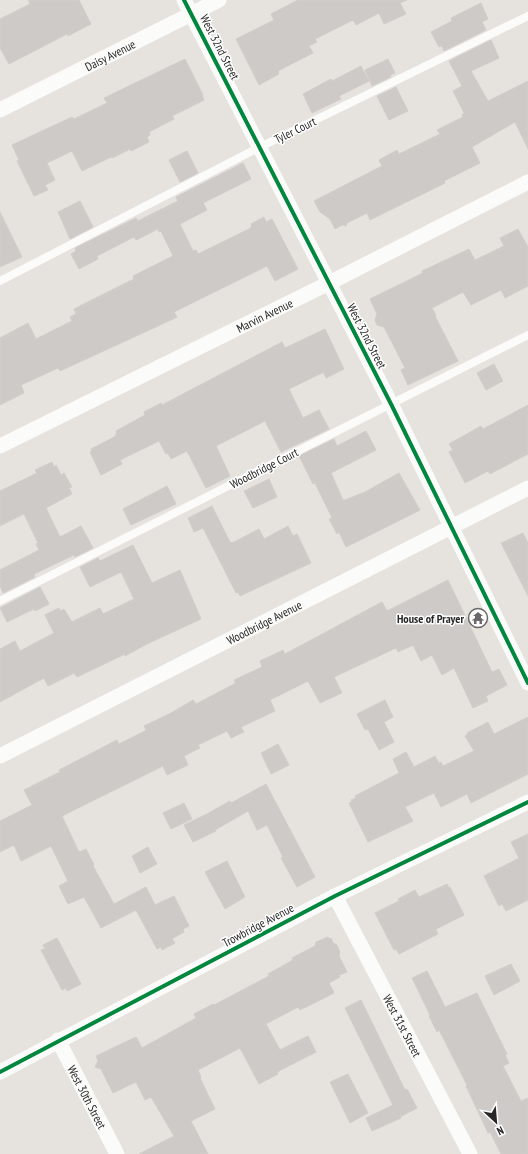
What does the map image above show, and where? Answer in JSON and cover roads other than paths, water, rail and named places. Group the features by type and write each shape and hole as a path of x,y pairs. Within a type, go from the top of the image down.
{"street":[{"name":"West 32nd Street","path":"184,0 391,404 450,527 528,683"},
{"name":"Daisy Avenue","path":"0,110 219,0"},
{"name":"Marvin Avenue","path":"0,446 329,283 528,182"},
{"name":"Woodbridge Avenue","path":"0,756 528,488"},
{"name":"Trowbridge Avenue","path":"0,1072 58,1040 335,896 528,802"},
{"name":"West 31st Street","path":"335,896 470,1154"},
{"name":"West 30th Street","path":"58,1040 117,1154"}],"lane":[{"name":"Tyler Court","path":"0,281 260,147 528,16"},
{"name":"Woodbridge Court","path":"0,601 528,335"}],"place":[{"name":"House of Prayer","path":"478,618"}]}
